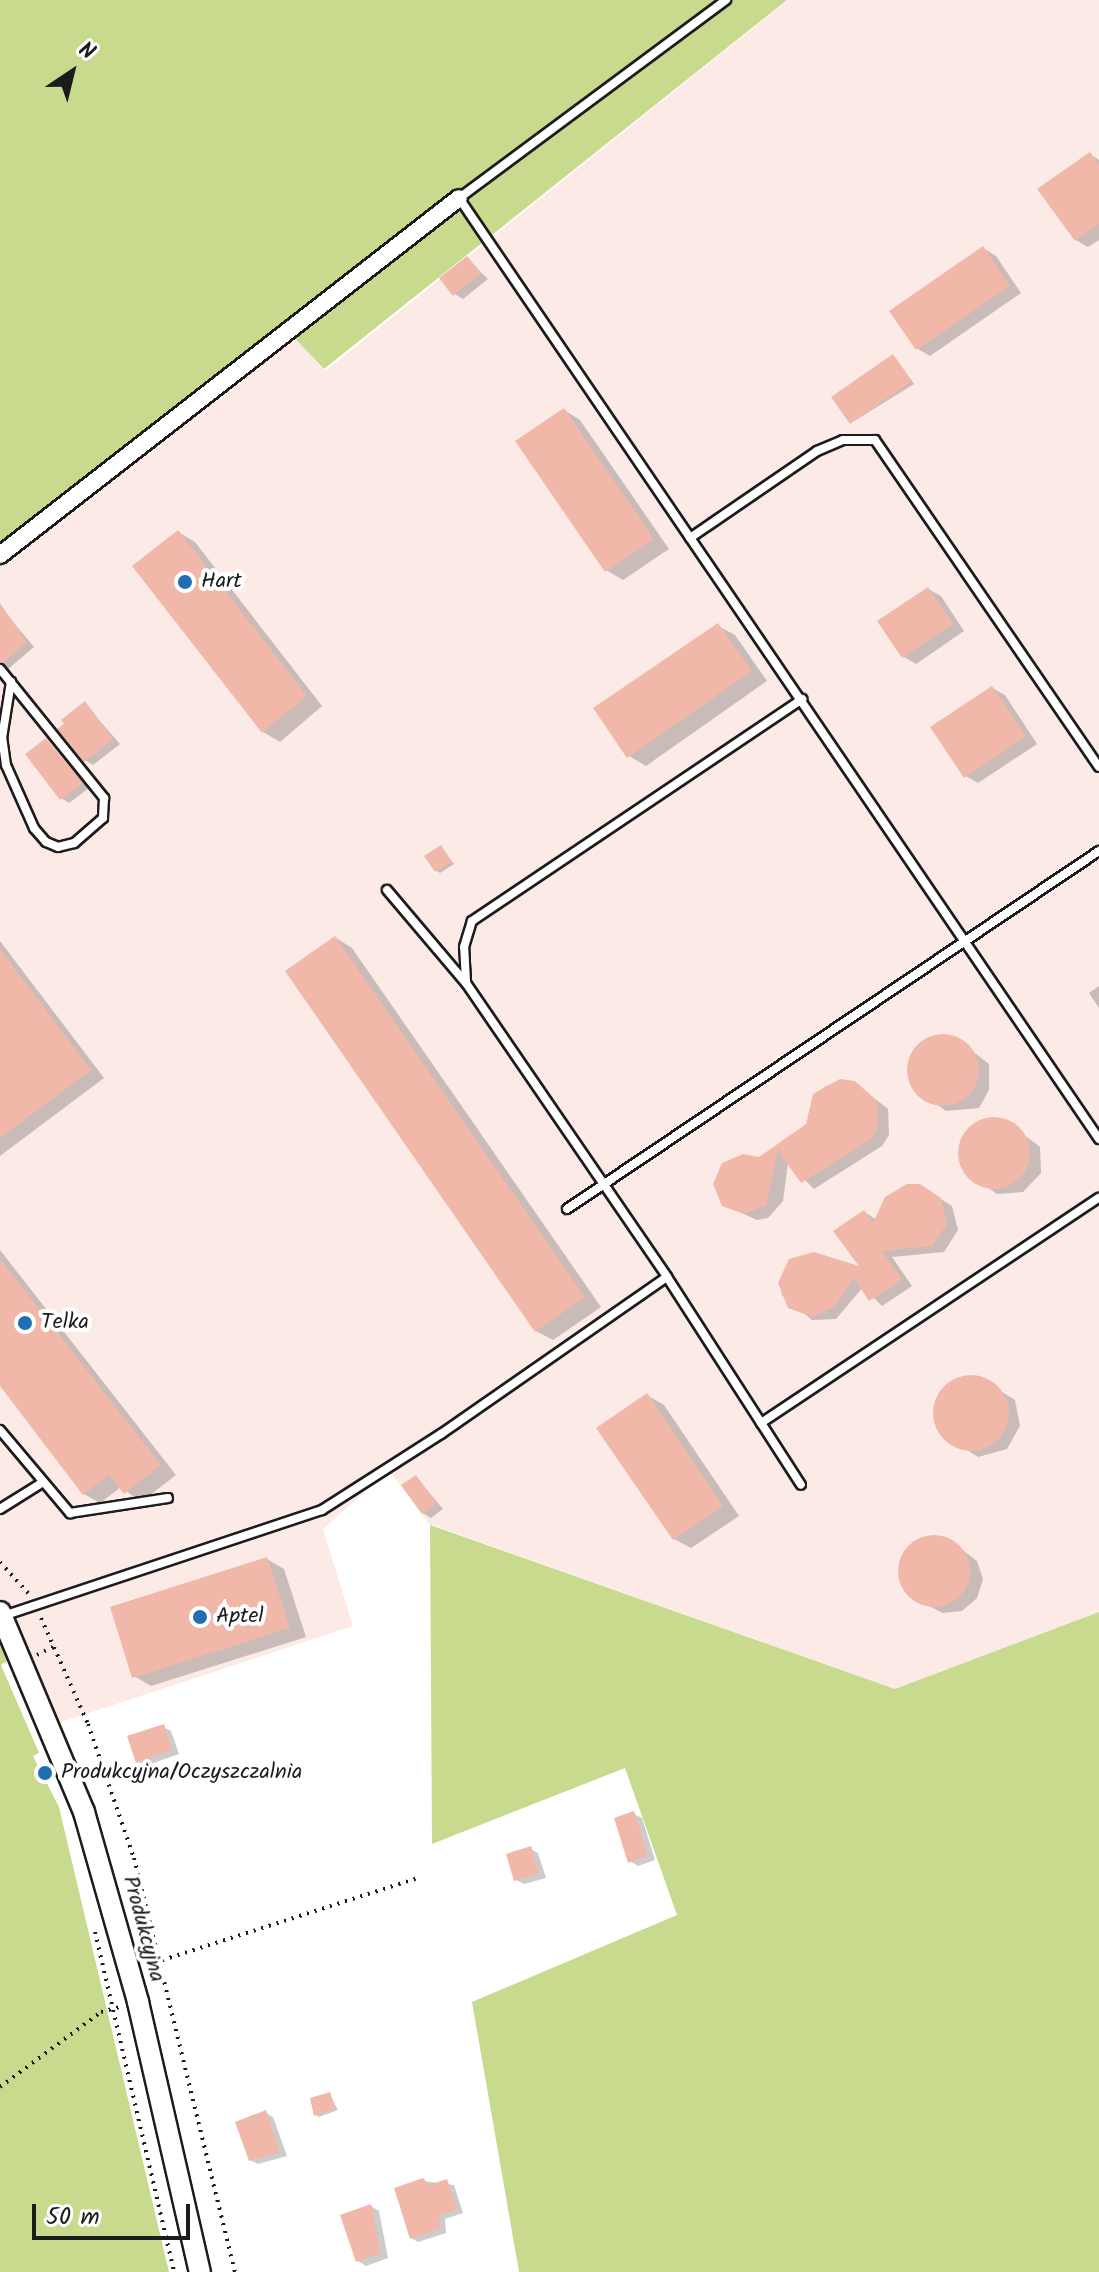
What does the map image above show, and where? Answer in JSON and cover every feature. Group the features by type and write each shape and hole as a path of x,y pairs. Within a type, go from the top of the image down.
{"street":[{"path":"0,555 459,198"},
{"name":"Produkcyjna","path":"1,1614 24,1661 84,1812 138,2002 200,2272"}],"lane":[{"path":"726,0 459,198 1099,1139"},
{"path":"690,538 817,451 843,440 875,440 1099,767"},
{"path":"0,669 11,682 104,798 103,818 74,843 58,847 46,842 34,828 6,765 2,738 11,682"},
{"path":"466,983 464,947 472,921 802,699"},
{"path":"567,1209 1099,851"},
{"path":"387,890 466,983 605,1184 801,1485"},
{"path":"761,1423 1099,1198"},
{"path":"1,1614 322,1510 428,1443 667,1277"},
{"path":"0,1430 40,1484 70,1513 168,1498"},
{"path":"0,1509 40,1484"}],"path":[{"path":"0,1562 35,1605 109,1782 162,1961 235,2272"},
{"path":"24,1661 53,1647"},
{"path":"129,1969 418,1878"},
{"path":"92,1921 174,2272"},
{"path":"0,2087 112,2009 138,2002"}],"shaded area":[{"path":"788,0 1099,0 1099,1612 895,1689 429,1524 389,1470 323,1529 353,1626 37,1730 0,1643 0,555 288,330 325,371"}],"green space":[{"path":"0,0 787,0 324,369 288,331 0,555"},
{"path":"430,1525 895,1689 1099,1612 1099,2272 519,2272 472,2002 677,1915 625,1768 432,1844"},
{"path":"0,1643 7,1661 1,1665 39,1753 33,1756 59,1807 169,2272 0,2272"}],"building":[{"path":"1090,152 1099,165 1099,224 1075,241 1037,189"},
{"path":"983,246 1010,286 916,350 889,311"},
{"path":"467,256 481,273 453,296 439,278"},
{"path":"893,354 912,381 850,424 831,397"},
{"path":"564,408 654,539 605,572 515,441"},
{"path":"178,530 307,696 262,733 132,566"},
{"path":"928,587 953,624 902,658 877,621"},
{"path":"0,603 27,642 3,663 0,662"},
{"path":"718,623 752,671 627,758 593,708"},
{"path":"992,686 1026,736 964,778 930,727"},
{"path":"85,701 113,739 84,762 57,729 64,724 61,720"},
{"path":"46,738 83,783 60,800 25,754"},
{"path":"441,845 452,862 435,872 424,856"},
{"path":"335,936 585,1297 535,1332 285,971"},
{"path":"0,949 91,1070 0,1138"},
{"path":"950,1034 969,1044 977,1056 977,1084 969,1096 957,1104 936,1106 917,1096 909,1084 907,1063 917,1044 929,1036"},
{"path":"840,1079 855,1081 877,1101 878,1128 870,1140 801,1183 778,1151 766,1205 744,1214 722,1206 713,1184 722,1163 743,1154 759,1157 806,1124 813,1094"},
{"path":"994,1117 1020,1127 1030,1153 1020,1179 994,1189 968,1179 958,1153 968,1127"},
{"path":"907,1184 920,1184 941,1198 947,1224 932,1246 882,1251 902,1280 869,1301 854,1278 834,1307 813,1317 788,1308 778,1283 789,1259 814,1252 859,1266 833,1231 864,1210 873,1223 885,1197"},
{"name":"Telka","path":"0,1259 161,1465 124,1494 109,1475 83,1495 0,1386"},
{"path":"971,1375 985,1378 998,1386 1006,1399 1009,1413 1006,1427 998,1440 985,1448 971,1451 957,1448 944,1440 936,1427 933,1413 936,1399 944,1386 957,1378"},
{"path":"647,1393 723,1506 673,1540 596,1428"},
{"path":"416,1475 437,1504 422,1514 401,1485"},
{"path":"934,1535 954,1541 964,1551 970,1571 964,1591 954,1601 934,1607 914,1601 904,1591 898,1571 904,1551 914,1541"},
{"name":"Aptel","path":"267,1557 290,1628 132,1678 110,1607"},
{"path":"164,1724 172,1750 136,1763 127,1736"},
{"path":"634,1811 648,1856 628,1863 614,1818"},
{"path":"531,1846 539,1874 514,1881 506,1854"},
{"path":"330,2092 336,2109 314,2116 310,2098"},
{"path":"266,2110 280,2152 249,2161 235,2122"},
{"path":"423,2178 429,2185 447,2179 457,2209 439,2216 440,2229 410,2239 394,2188"},
{"path":"371,2204 381,2254 356,2262 340,2215"}],"place":[{"name":"Hart","path":"185,582"},
{"name":"Telka","path":"25,1323"},
{"name":"Aptel","path":"200,1617"},
{"name":"Produkcyjna/Oczyszczalnia","path":"45,1773"}]}
